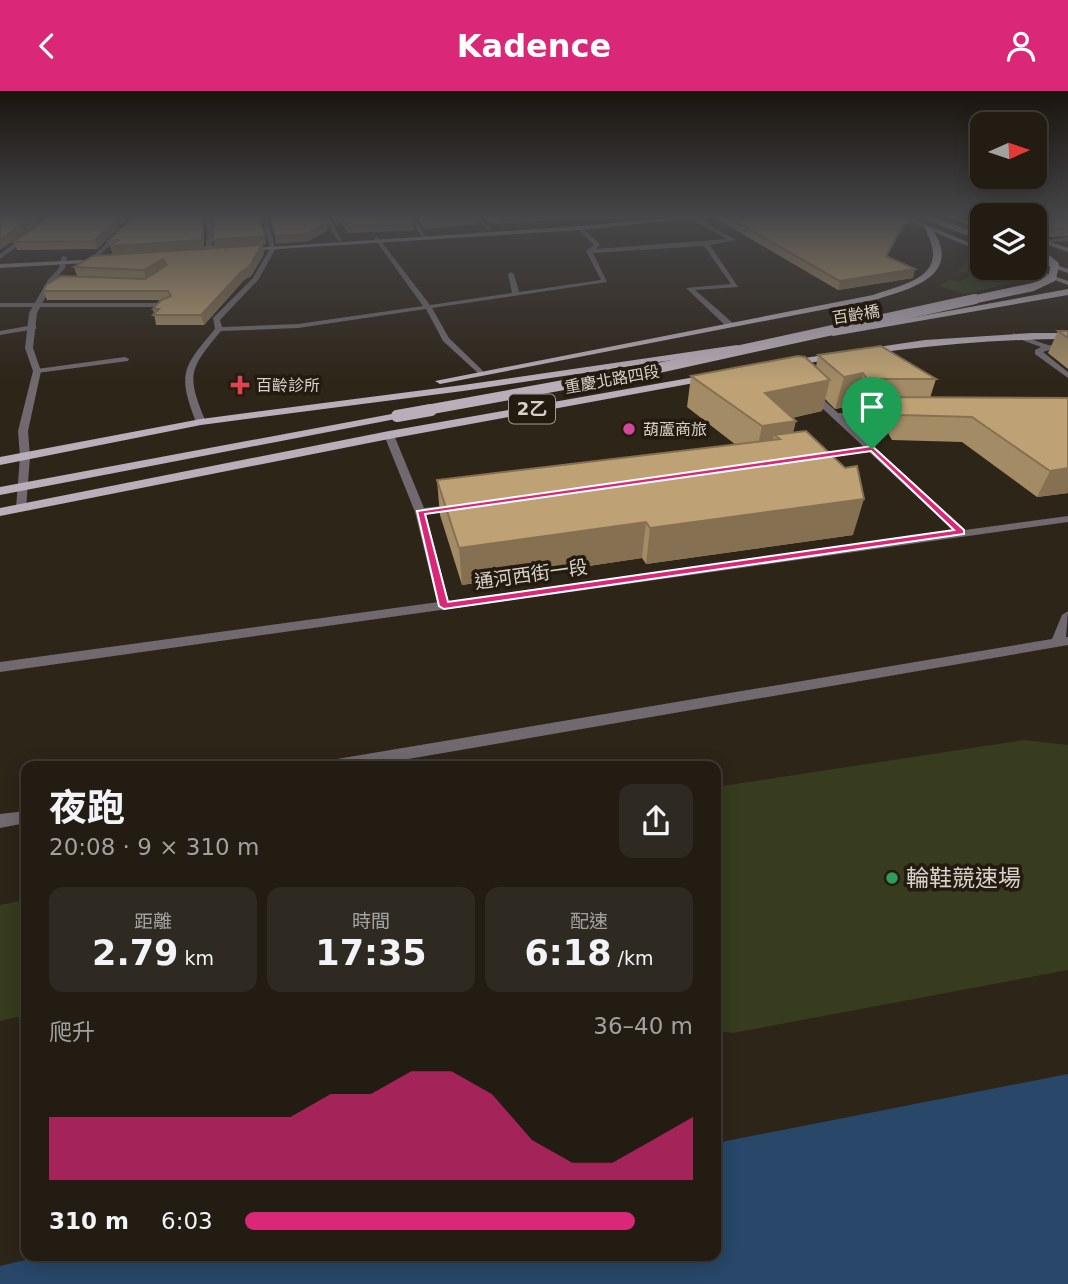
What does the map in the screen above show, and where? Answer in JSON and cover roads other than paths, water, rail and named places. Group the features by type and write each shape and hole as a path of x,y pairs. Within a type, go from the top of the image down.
{"main road":[{"path":"303,407 867,299 930,275 933,271"},
{"path":"0,491 663,367 1033,287 1052,278 1054,271"},
{"name":"百齡橋","path":"730,349 880,326 1068,292"},
{"path":"769,367 787,369 910,344 1016,335 1068,336"},
{"name":"重慶北路四段","path":"0,461 201,422 463,388 730,349"},
{"name":"重慶北路四段","path":"0,512 389,435 728,374"}],"street":[{"path":"21,508 20,486 25,457 23,431 37,371 29,348 36,303 60,271"},
{"path":"219,329 216,320 256,279 260,271"},
{"path":"401,271 428,307 446,339 479,372"},
{"path":"201,422 187,390 190,365 219,329 298,326 605,281 599,271"},
{"path":"725,271 736,286 689,288 730,325"},
{"path":"511,274 516,294"},
{"path":"1047,276 1068,283"},
{"path":"51,280 65,281"},
{"path":"0,305 168,305"},
{"path":"0,333 33,327"},
{"path":"1016,335 1047,347 1068,349"},
{"path":"1047,347 1038,352 1068,376"},
{"path":"37,371 125,359"},
{"path":"800,382 961,532"},
{"path":"834,416 899,417"},
{"path":"389,435 420,512 444,606"},
{"path":"804,458 872,449"},
{"path":"420,512 475,505"},
{"name":"通河西街一段","path":"0,667 1068,519"},
{"path":"360,761 1063,642 1068,615"},
{"path":"0,821 21,818"}],"water":[{"path":"1068,1074 1068,1284 0,1284 0,1266 21,1261 721,1261 721,1142"}],"place":[{"name":"百齡診所","path":"240,385"},
{"name":"葫蘆商旅","path":"629,429"},
{"name":"輪鞋競速場","path":"892,878"}]}
